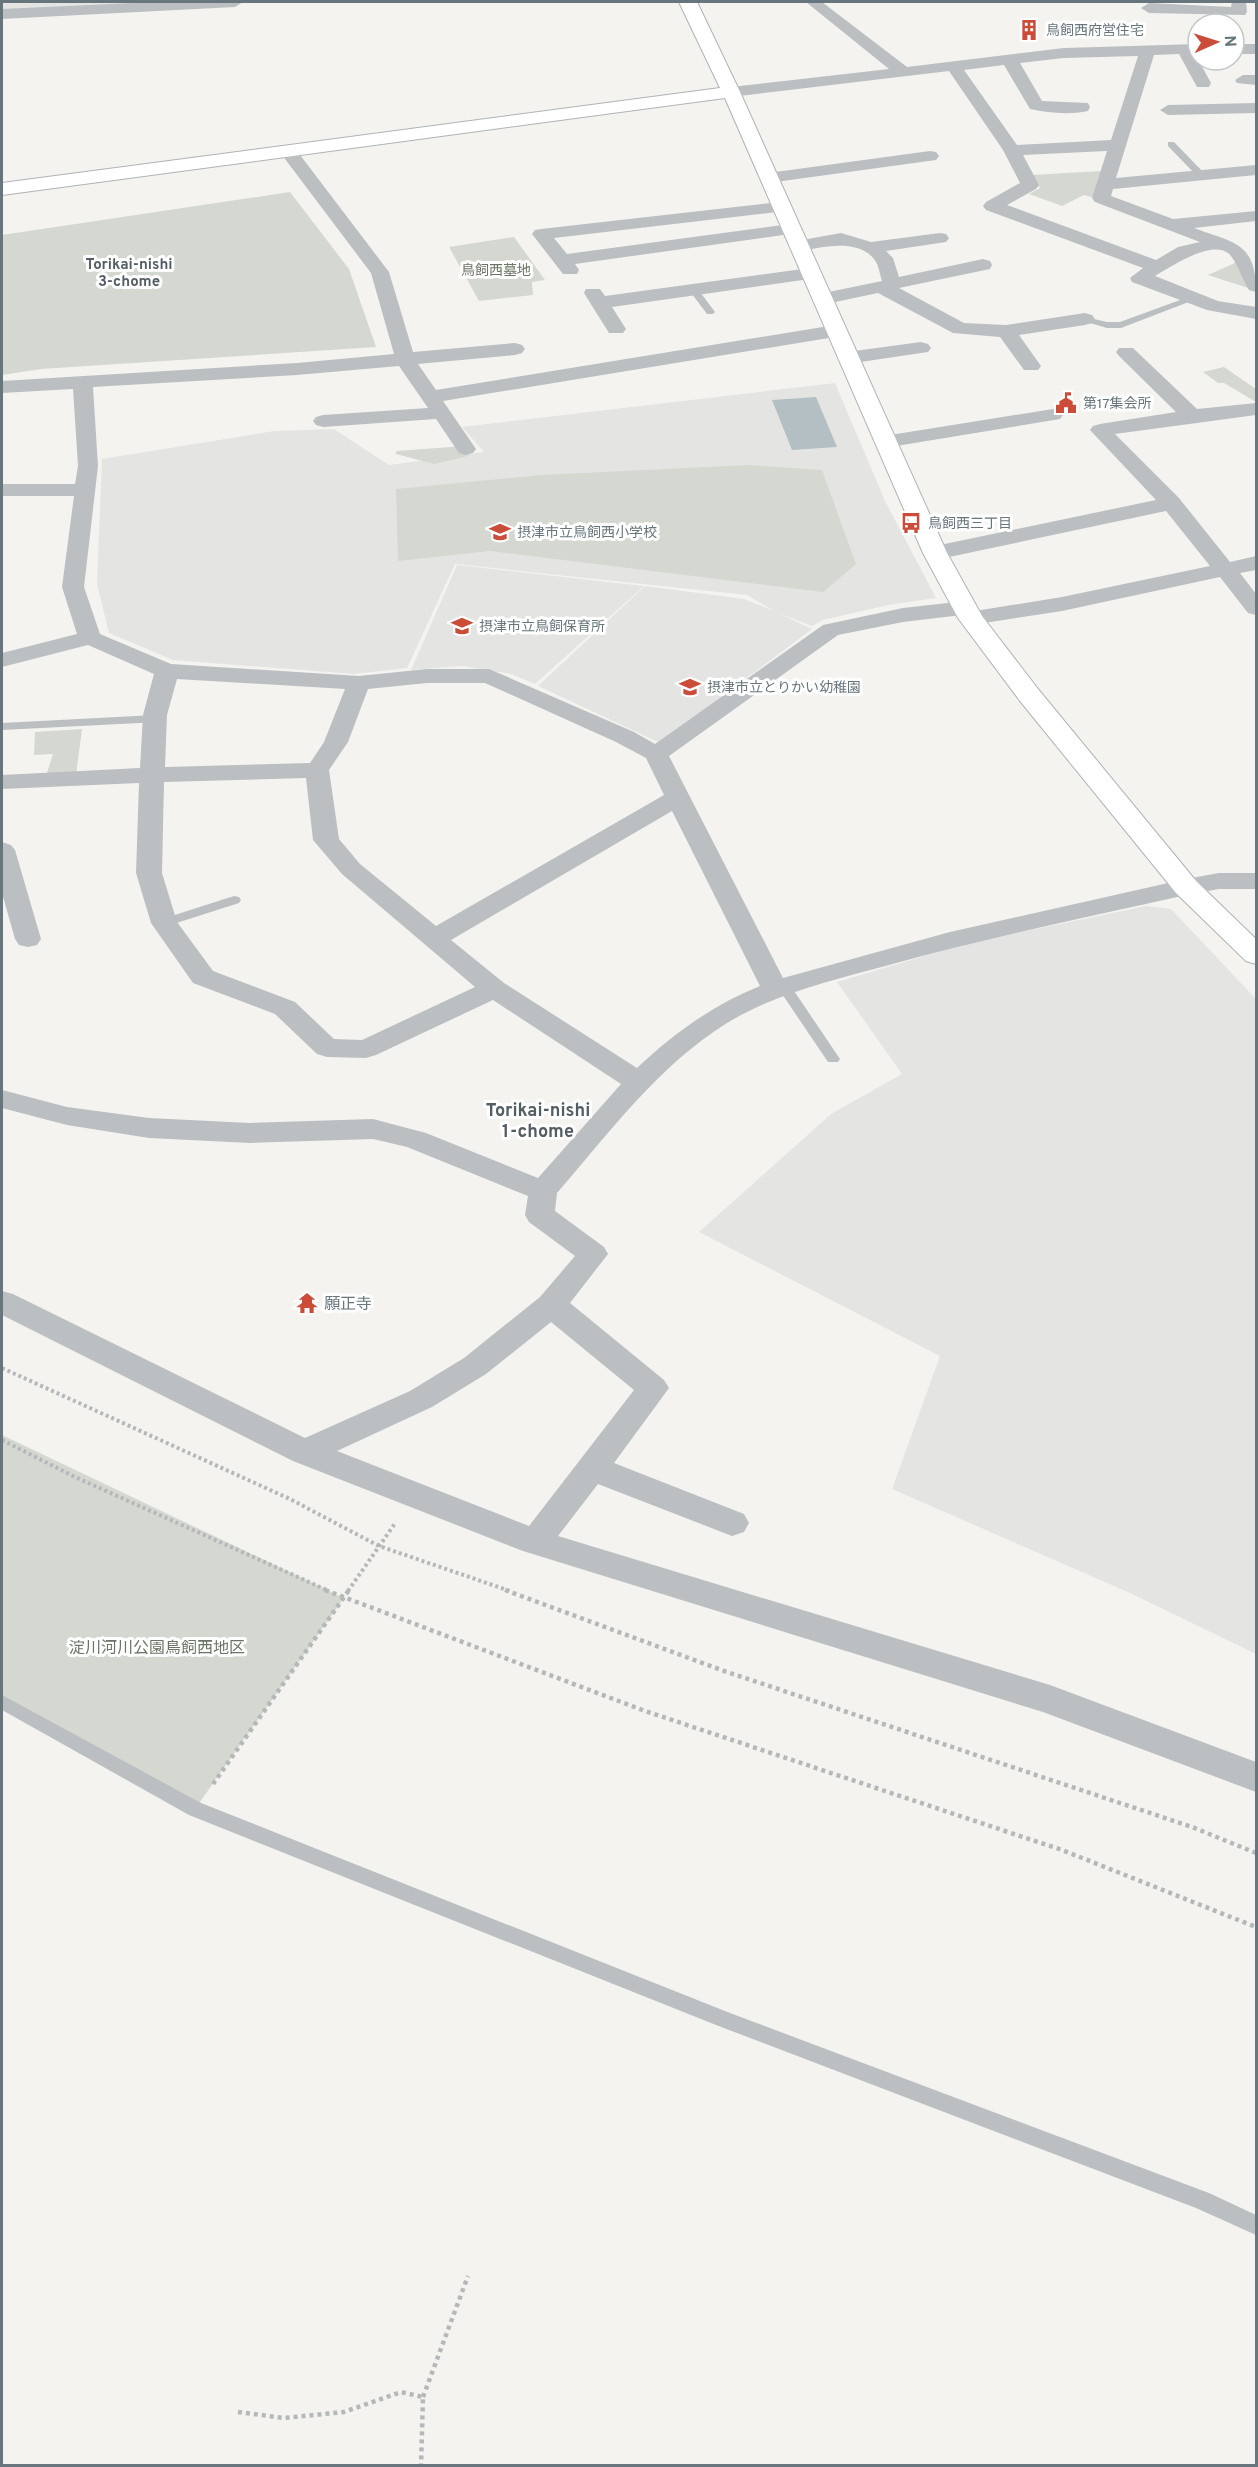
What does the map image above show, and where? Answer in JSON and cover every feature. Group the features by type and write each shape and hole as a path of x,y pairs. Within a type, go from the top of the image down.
{"street":[{"path":"2,14 235,2"},
{"path":"688,2 731,92 884,442 935,553 968,613 1029,695 1186,887 1257,955"},
{"path":"813,2 901,70"},
{"path":"1239,2 1239,12 1148,5 1152,16 1147,41 1101,198 1236,250 1251,263 1257,286"},
{"path":"2,189 901,70 1064,53 1147,41 1186,48"},
{"path":"1009,59 1036,105 1051,108 1082,107"},
{"path":"953,65 1012,150 1030,185 992,206 1194,298 1215,306 1257,312"},
{"path":"1199,72 1203,83"},
{"path":"1168,110 1257,108"},
{"path":"1012,150 1117,145"},
{"path":"288,151 380,272 405,360 466,448"},
{"path":"768,178 879,159 930,156"},
{"path":"1105,184 1257,170"},
{"path":"780,207 541,234 565,265 794,238 841,238 870,248 884,258 887,286"},
{"path":"1173,225 1257,216"},
{"path":"870,248 940,238"},
{"path":"1143,275 1185,251 1220,244"},
{"path":"821,299 983,265"},
{"path":"616,329 596,298 694,290 810,274"},
{"path":"887,286 960,328 1006,330 1083,319"},
{"path":"1006,330 1031,366"},
{"path":"323,421 435,405 835,331"},
{"path":"847,358 921,348"},
{"path":"4,392 83,381 297,369 515,349"},
{"path":"1126,352 1192,416"},
{"path":"83,381 88,466 83,490 73,588 90,638"},
{"path":"1257,409 1100,430 1171,502 1257,608"},
{"path":"1233,412 1257,431"},
{"path":"884,442 1053,415"},
{"path":"2,490 83,490"},
{"path":"935,553 1171,502"},
{"path":"656,754 831,630 903,615 968,613 1062,604 1257,563"},
{"path":"2,660 90,638 167,670 359,683 427,676 489,676 625,737 656,754 779,986"},
{"path":"167,670 154,719 149,873 164,923 203,977 285,1008 327,1048 366,1049 494,989"},
{"path":"359,683 336,742 317,770 326,840 351,869 494,989 639,1082"},
{"path":"2,782 317,770"},
{"path":"433,939 678,797"},
{"path":"2,850 7,890 28,939"},
{"path":"305,1452 421,1400 475,1366 551,1305 593,1254 540,1215 543,1191 639,1082 670,1052 716,1018 779,986 918,948 1186,887 1219,881 1257,881"},
{"path":"2,1099 67,1116 149,1128 250,1133 373,1129 416,1140 543,1191"},
{"path":"2,1302 305,1452 534,1542 1050,1700 1257,1777"},
{"path":"534,1542 653,1388 551,1305"},
{"path":"591,1468 732,1523"}],"lane":[{"path":"1171,144 1201,175"},
{"path":"694,290 710,312"},
{"path":"1083,319 1107,325 1121,325 1194,298"},
{"path":"2,727 154,719"},
{"path":"164,923 234,900"},
{"path":"779,986 833,1059"},
{"path":"2,1702 195,1809 723,2019 1202,2200 1257,2225"}],"path":[{"path":"2,1368 290,1499 379,1546 541,1602 724,1671 1192,1827 1257,1853"},
{"path":"2,1440 75,1477 344,1598 645,1711 1062,1851 1257,1927"},
{"path":"195,1809 415,1494"},
{"path":"422,2466 423,2397 468,2276"},
{"path":"238,2412 284,2418 344,2412 401,2392 423,2397"}],"shaded area":[{"path":"2,2 190,2 2,10"},
{"name":"摂津市立鳥飼西小学校","path":"835,383 885,501 936,598 888,605 823,620 812,626 778,613 812,629 660,743 538,686 645,586 744,599 774,611 747,595 455,564 407,668 354,674 173,660 109,633 97,584 102,459 274,431 334,429 389,465 484,452 462,427"},
{"path":"816,397 837,447 792,450 772,400"},
{"path":"457,565 644,586 535,684 511,674 462,666 411,670"},
{"path":"1146,906 1171,909 1256,999 1256,1654 1130,1593 892,1489 940,1356 699,1232 831,1114 902,1074 837,982 968,943"}],"green space":[{"path":"1102,171 1100,193 1091,197 1084,195 1062,206 1029,194 1040,188 1031,175"},
{"path":"290,192 349,269 376,347 41,369 2,375 2,235"},
{"name":"鳥飼西墓地","path":"514,237 545,280 532,282 533,295 479,301 449,247"},
{"path":"1237,262 1254,290 1208,275"},
{"path":"1224,367 1256,389 1256,402 1224,383 1218,383 1203,372"},
{"path":"465,446 468,456 434,464 396,454 396,451"},
{"path":"748,465 822,470 856,564 823,592 490,551 398,561 396,489 541,475"},
{"path":"82,729 76,775 46,776 53,754 34,755 35,732"},
{"name":"淀川河川公園鳥飼西地区","path":"2,1435 344,1598 195,1809 2,1705"}],"place":[{"name":"鳥飼西府営住宅","path":"1029,30"},
{"name":"第17集会所","path":"1066,403"},
{"name":"鳥飼西三丁目","path":"911,523"},
{"name":"摂津市立鳥飼西小学校","path":"500,532"},
{"name":"摂津市立鳥飼保育所","path":"462,626"},
{"name":"摂津市立とりかい幼稚園","path":"690,687"},
{"name":"願正寺","path":"307,1303"}],"district":[{"name":"Torikai-nishi 3-chome","path":"129,272"},
{"name":"Torikai-nishi 1-chome","path":"538,1120"}]}
